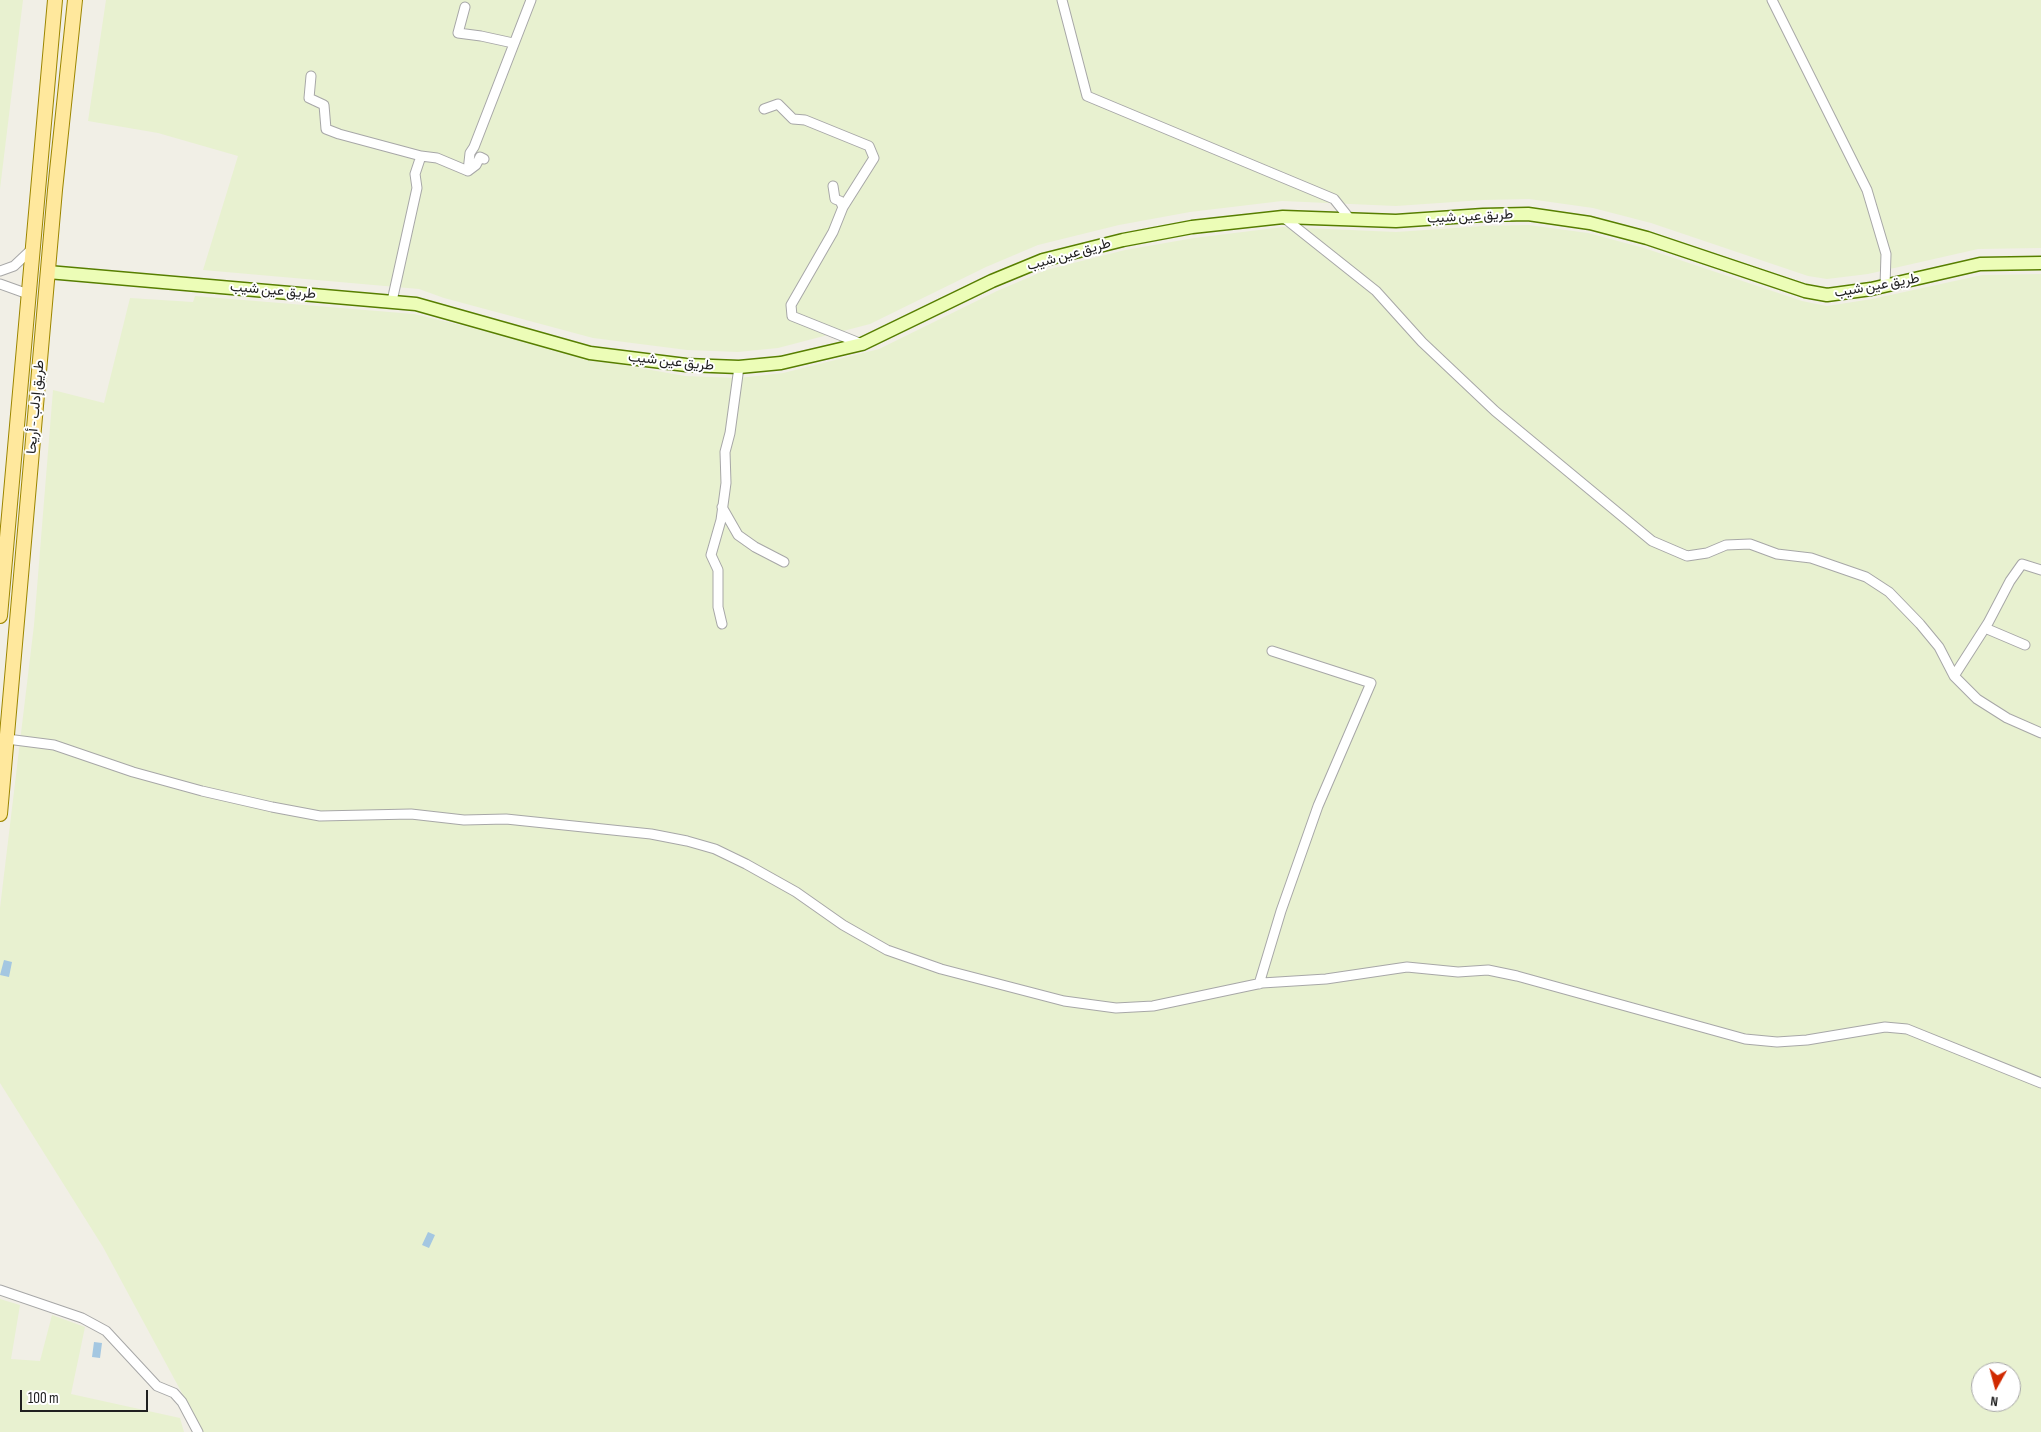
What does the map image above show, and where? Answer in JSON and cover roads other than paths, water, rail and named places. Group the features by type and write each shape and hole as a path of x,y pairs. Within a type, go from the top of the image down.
{"main road":[{"name":"طريق إدلب - أريحا","path":"0,616 55,0"},
{"name":"طريق إدلب - أريحا","path":"0,814 55,190 75,0"},
{"path":"39,188 55,190"},
{"name":"طريق عين شيب","path":"48,272 416,304 590,353 686,365 739,367 781,363 862,344 992,281 1043,260 1123,240 1192,227 1283,217 1396,222 1483,215 1528,214 1590,223 1647,238 1804,291 1827,295 1885,286 1980,264 2041,263"}],"street":[{"path":"1062,0 1088,96 1334,199 1350,219"},
{"path":"1772,0 1867,190 1886,254 1885,286"},
{"path":"468,171 470,153 474,147 528,2"},
{"path":"465,7 458,33 481,36 513,44"},
{"path":"311,76 309,98 324,105 326,129 421,156 437,158 468,171"},
{"path":"764,109 778,104 793,118 805,120 869,146 874,158 843,207 833,232 791,305 792,316 862,344"},
{"path":"392,301 417,188 415,174 421,156"},
{"path":"468,171 476,164 480,157 484,159"},
{"path":"834,186 835,199 840,201 843,207"},
{"path":"1283,217 1376,291 1422,342 1495,411 1652,542 1688,556 1707,553 1726,545 1750,544 1777,554 1810,558 1866,577 1889,592 1920,624 1938,647 1954,676 1977,699 2008,718 2041,734"},
{"path":"0,271 14,266 32,249"},
{"path":"0,284 28,294"},
{"path":"722,624 718,607 718,570 711,555 721,520 726,483 725,452 730,432 739,367"},
{"path":"722,507 738,535 755,547 784,562"},
{"path":"1954,676 1985,628 2010,581 2022,564 2041,570"},
{"path":"1985,628 2025,645"},
{"path":"1259,984 1281,911 1318,806 1371,683 1272,651"},
{"path":"7,739 54,745 133,772 202,791 320,816 410,814 464,820 506,819 633,832 687,841 715,849 746,864 796,892 843,925 887,950 941,969 1064,1001 1116,1008 1153,1006 1259,984 1326,979 1407,967 1458,972 1488,970 1517,976 1745,1038 1777,1042 1807,1040 1886,1027 1907,1029 2041,1083"},
{"path":"0,1290 82,1318 106,1331 157,1386 174,1393 182,1402 198,1432"}],"water":[{"path":"4,960 12,962 9,977 0,975"},
{"path":"428,1232 435,1235 429,1248 422,1245"},
{"path":"94,1342 102,1343 100,1358 92,1357"}]}
